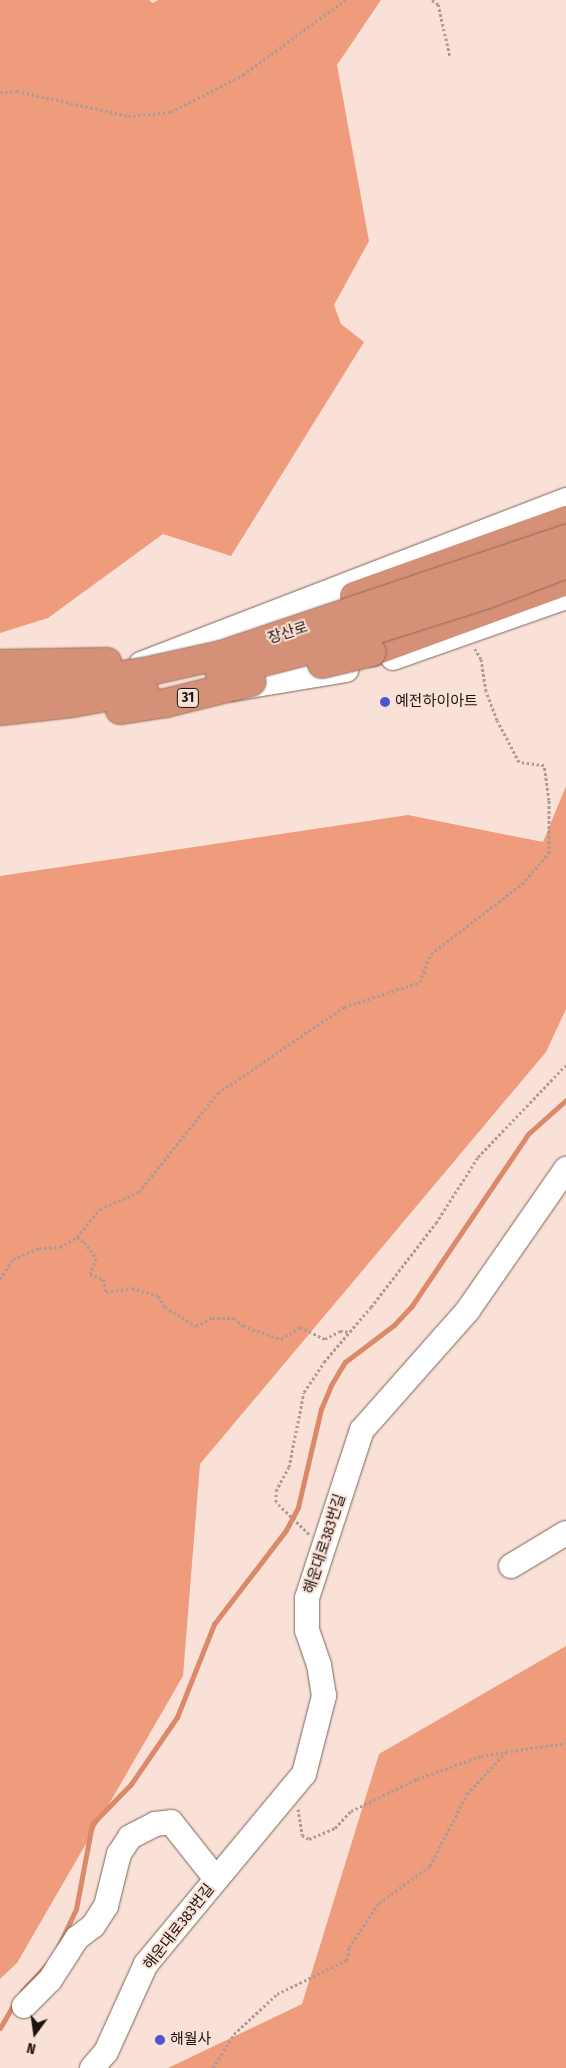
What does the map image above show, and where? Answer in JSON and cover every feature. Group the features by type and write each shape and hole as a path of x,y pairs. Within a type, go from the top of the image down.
{"highway":[{"path":"0,664 49,665 124,661 220,640 354,596 566,520"},
{"name":"장산로","path":"0,687 69,683 149,671 221,655 566,539"},
{"name":"장산로","path":"0,711 72,703 196,679 321,646 485,595 566,564"},
{"name":"31","path":"0,728 166,703 372,652 566,582"}],"street":[{"path":"0,675 133,667 566,500"},
{"path":"0,721 139,694 249,688 374,665 566,597"},
{"path":"133,667 139,694"},
{"name":"해운대로383번길","path":"92,2068 106,2052 146,1964 304,1774 324,1696 320,1665 307,1630 307,1598 362,1430 468,1310 566,1169"},
{"path":"511,1566 566,1533"},
{"path":"24,2006 50,1980 77,1938 93,1926 106,1906 119,1854 130,1837 155,1824 171,1822 216,1879"}],"path":[{"path":"0,92 17,91 128,116 171,112 243,75 345,0"},
{"path":"432,0 438,4 450,57"},
{"path":"0,1279 13,1259 39,1248 60,1247 76,1237 100,1208 139,1192 218,1093 344,1007 420,982 431,954 522,884 549,853 549,800 544,765 519,762 497,720 486,691 481,659 466,633"},
{"path":"316,1541 276,1502 276,1491 289,1467 304,1392 324,1362 436,1223 478,1157 566,1065"},
{"path":"76,1237 84,1242 96,1258 90,1274 103,1279 106,1292 132,1288 158,1296 165,1307 196,1326 212,1318 234,1318 243,1326 281,1339 300,1327 325,1339 340,1331 350,1332"},
{"path":"286,1796 301,1812 302,1835 309,1839 335,1828 351,1811 417,1779 481,1756 566,1743"},
{"path":"213,2068 234,2034 277,1994 347,1960 349,1947 379,1903 430,1866 467,1794 507,1751"}],"shaded area":[{"path":"0,0 149,0 153,3 158,0 381,0 337,65 369,241 334,305 341,324 364,342 231,556 163,534 48,618 0,633"},
{"path":"566,786 566,1009 546,1052 200,1464 183,1676 17,1963 0,1979 0,876 408,815 543,842"},
{"path":"566,1646 566,2068 168,2068 302,2004 379,1754"}],"waterway":[{"path":"58,1947 76,1909 92,1824 131,1784 177,1717 214,1624 286,1530 298,1507 321,1409 331,1385 345,1362 394,1325 411,1307 528,1134 566,1100"},
{"path":"22,1991 47,1964"},
{"path":"0,2028 15,2002"}],"place":[{"name":"예전하이아트","path":"385,702"},
{"name":"해월사","path":"160,2040"}]}
